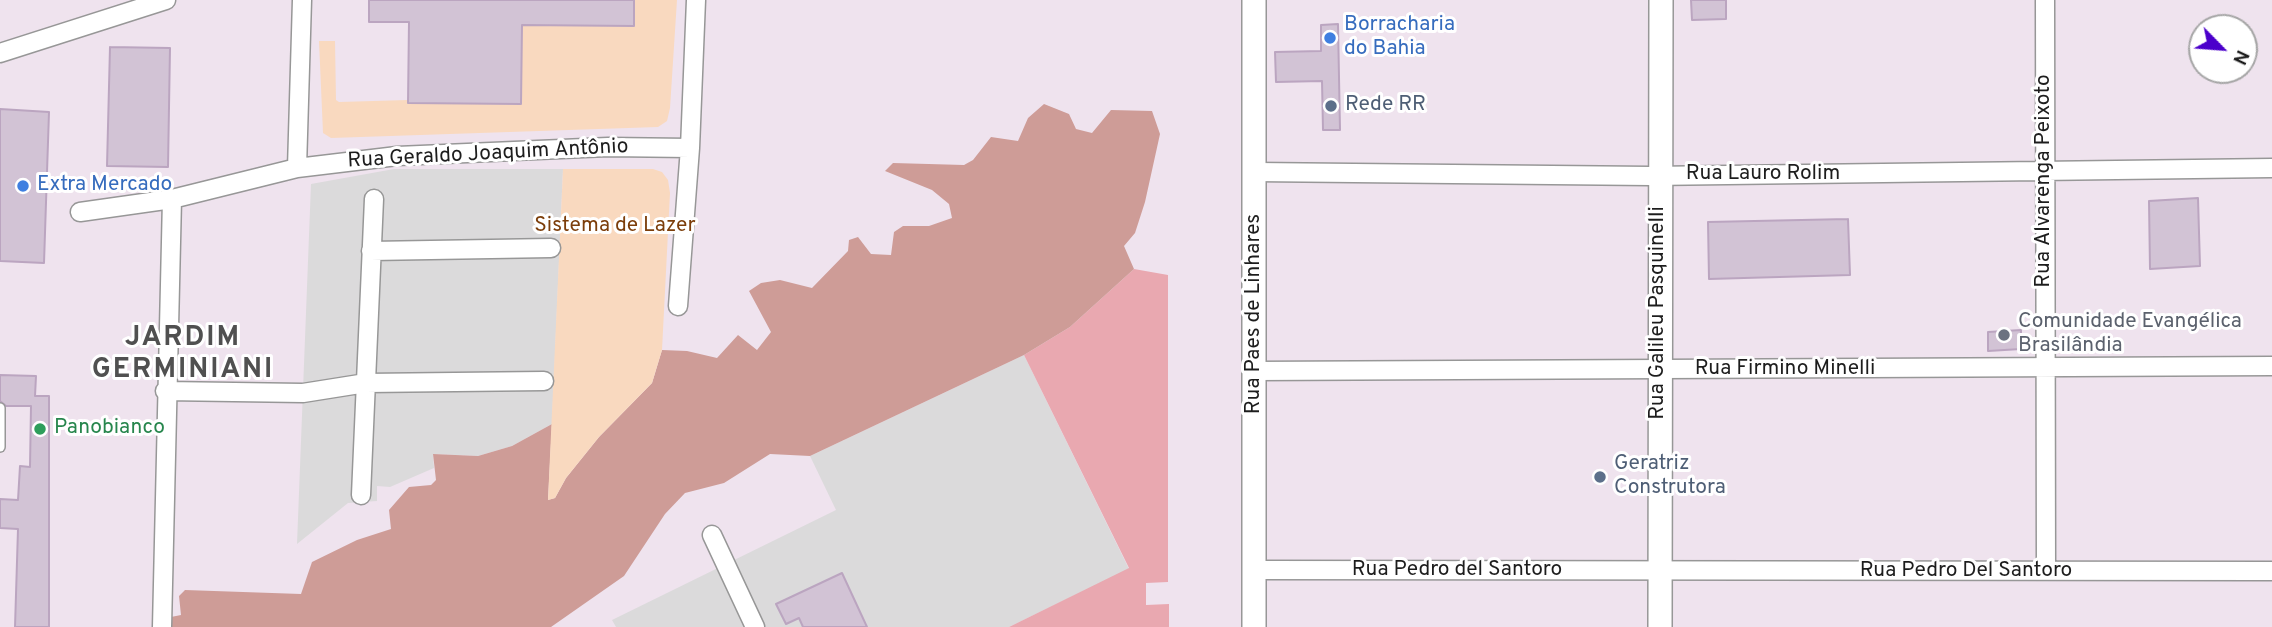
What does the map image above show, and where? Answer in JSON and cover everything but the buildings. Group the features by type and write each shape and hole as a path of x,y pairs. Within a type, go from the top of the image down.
{"street":[{"path":"88,25 99,19 110,0"},
{"path":"120,0 131,9 141,8"},
{"path":"0,53 166,0"},
{"path":"297,168 302,0"},
{"path":"678,306 690,148 696,0"},
{"name":"Rua Paes de Linhares","path":"1254,0 1254,627"},
{"name":"Rua Galileu Pasquinelli","path":"1660,627 1658,371 1661,0"},
{"name":"Rua Alvarenga Peixoto","path":"2045,0 2046,572"},
{"name":"Rua Geraldo Joaquim Antônio","path":"80,212 172,199 297,168 397,156 608,146 690,148"},
{"name":"Rua Lauro Rolim","path":"1255,173 1660,176 2272,168"},
{"path":"162,627 165,391 172,199"},
{"path":"361,495 374,199"},
{"path":"371,251 551,248"},
{"name":"Rua Firmino Minelli","path":"1255,371 2272,366"},
{"path":"165,391 303,393 366,383 544,381"},
{"path":"712,535 755,627"},
{"name":"Rua Pedro del Santoro","path":"1253,570 1660,572"},
{"name":"Rua Pedro Del Santoro","path":"1660,572 2272,571"}],"lane":[{"path":"0,408 0,447"}],"shaded area":[{"path":"1044,104 1069,114 1076,129 1092,133 1111,110 1152,111 1160,134 1145,202 1135,233 1124,246 1134,269 1070,327 1024,355 810,456 770,454 724,483 685,493 665,514 624,576 551,627 168,627 171,617 181,615 179,596 185,590 301,594 312,562 357,540 391,529 389,510 409,487 431,485 436,480 433,454 478,456 512,446 552,424 548,500 555,498 566,478 599,437 652,383 662,350 687,351 717,358 738,335 757,350 771,332 749,291 761,283 780,280 812,288 848,251 849,240 858,237 871,254 891,255 894,232 903,226 929,226 952,218 949,204 932,190 885,171 893,163 964,165 973,160 991,137 1018,141 1028,118"},
{"path":"394,169 563,169 552,424 512,446 478,456 433,454 434,468 390,487 377,486 377,501 348,503 297,544 311,184"},
{"path":"1134,269 1168,275 1168,582 1146,583 1146,605 1169,604 1169,627 1009,627 1129,568 1024,355 1070,327"},
{"path":"1024,355 1129,569 1009,627 616,627 612,620 836,510 810,456"}],"green space":[{"path":"634,0 677,0 670,108 667,121 658,127 331,138 323,133 319,41 335,41 336,100 339,102 408,100 409,103 521,104 522,25 634,26"},
{"name":"Sistema de Lazer","path":"563,169 653,169 662,172 668,180 670,193 662,350 652,383 599,437 566,478 555,498 548,500"}],"place":[{"name":"Borracharia do Bahia","path":"1330,38"},
{"name":"Rede RR","path":"1331,106"},
{"name":"Extra Mercado","path":"23,186"},
{"name":"Comunidade Evangélica Brasilândia","path":"2004,335"},
{"name":"Panobianco","path":"40,429"},
{"name":"Geratriz Construtora","path":"1600,477"}],"district":[{"name":"JARDIM GERMINIANI","path":"183,355"}]}
